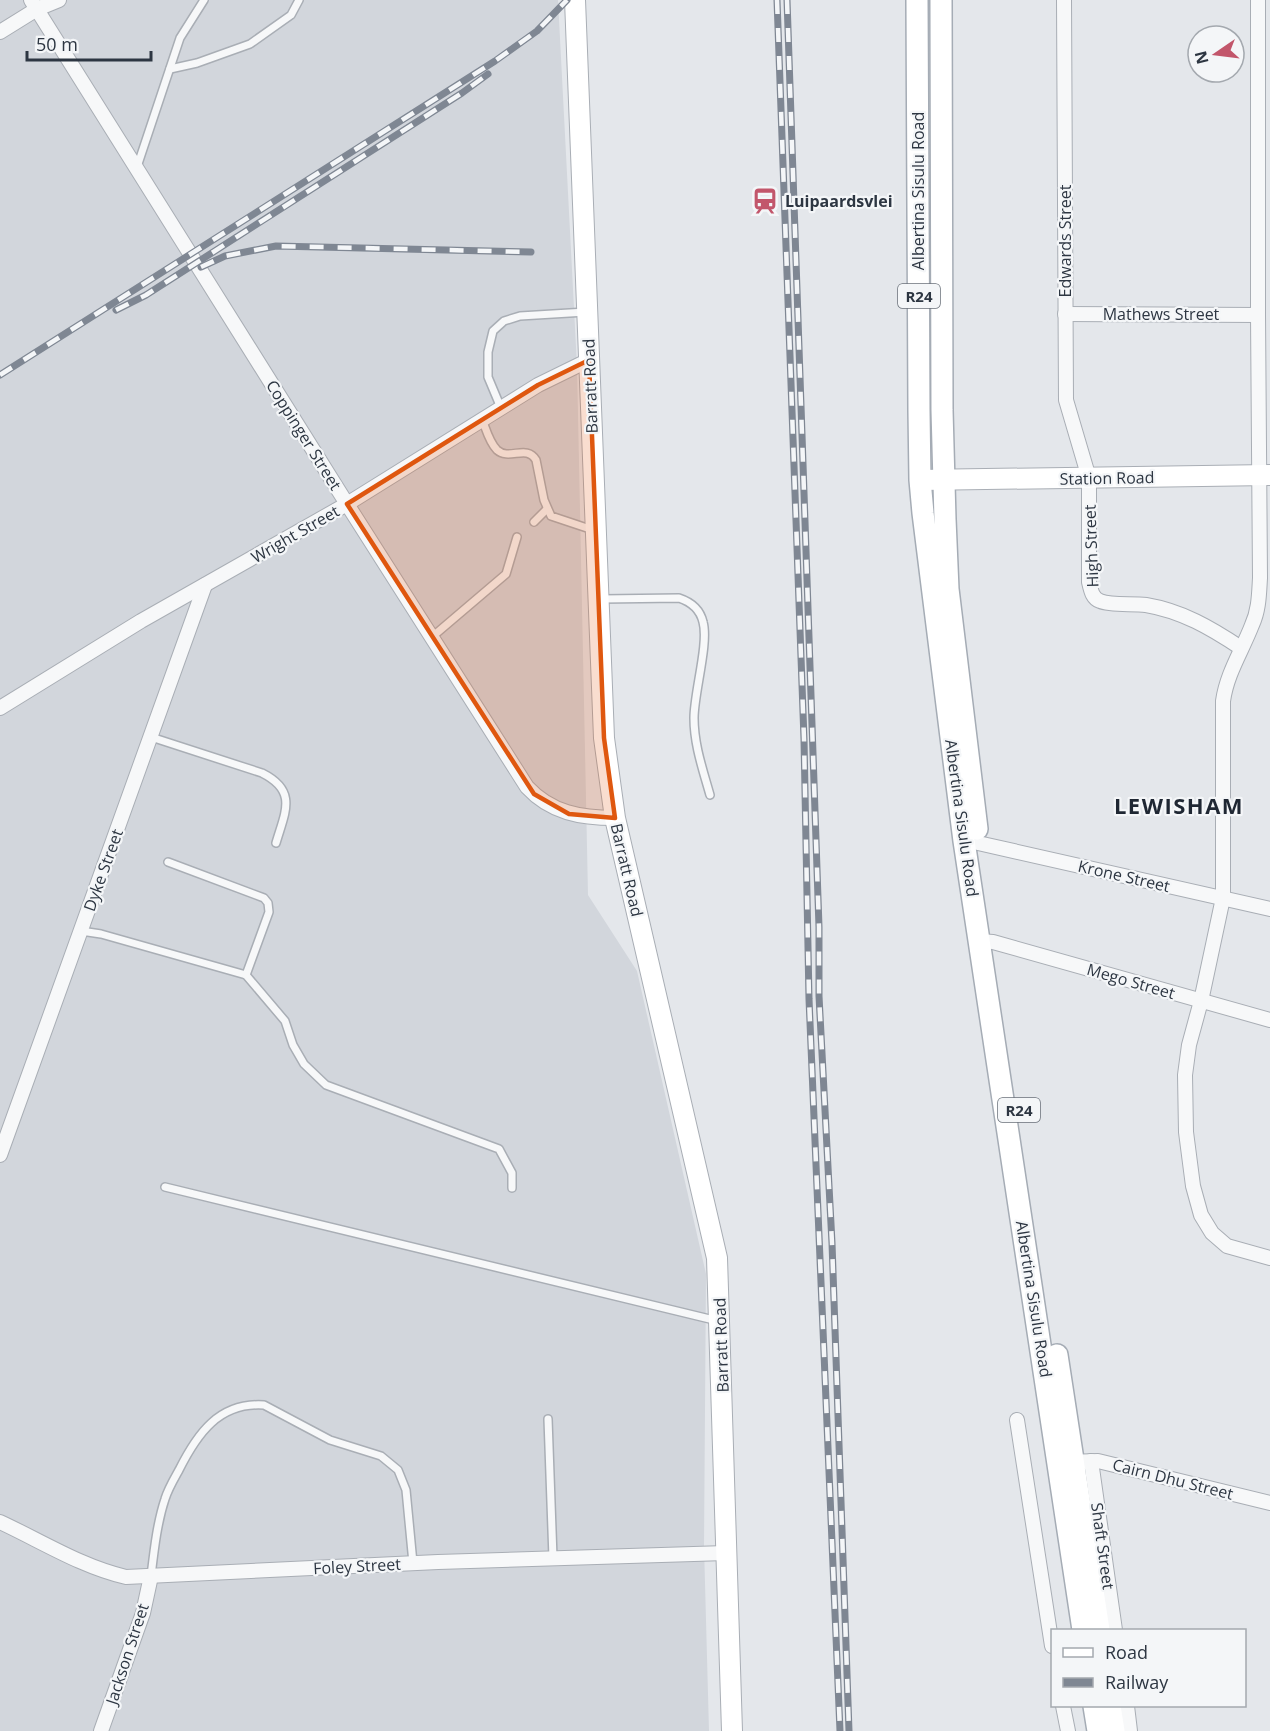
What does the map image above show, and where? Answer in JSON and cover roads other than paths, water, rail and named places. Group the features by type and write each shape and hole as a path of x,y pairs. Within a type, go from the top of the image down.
{"main road":[{"name":"Barratt Road","path":"575,0 604,738 615,818 717,1258 732,1731"},
{"name":"Albertina Sisulu Road","path":"918,0 920,480 932,590 964,842 986,941 1075,1462 1099,1629"},
{"name":"Albertina Sisulu Road","path":"941,0 944,479 948,589 978,843 986,941"},
{"path":"918,201 942,201"},
{"name":"Station Road","path":"920,480 1265,475"},
{"name":"Albertina Sisulu Road","path":"1075,1462 1083,1629"},
{"path":"1094,1707 1098,1731"},
{"path":"1110,1707 1114,1731"}],"street":[{"path":"0,32 34,4 59,0"},
{"name":"Edwards Street","path":"1064,0 1066,400 1089,478"},
{"path":"1258,0 1258,315 1265,475 1258,609 1225,685 1223,701 1223,897 1201,1001 1189,1045 1185,1075 1186,1132 1193,1186 1201,1215 1212,1233 1227,1246 1270,1258"},
{"name":"Coppinger Street","path":"34,4 527,787 545,803 568,814 615,818"},
{"name":"Mathews Street","path":"1065,314 1258,315"},
{"name":"Wright Street","path":"0,708 141,621 347,504 538,385 589,360"},
{"name":"High Street","path":"1089,478 1089,582 1092,594 1097,600 1169,610 1209,627 1241,648"},
{"name":"Dyke Street","path":"0,1155 206,585"},
{"name":"Krone Street","path":"978,843 1270,909"},
{"name":"Mego Street","path":"986,941 1270,1020"},
{"path":"1017,1420 1051,1633"},
{"name":"Cairn Dhu Street","path":"1075,1462 1098,1461 1270,1503"},
{"name":"Shaft Street","path":"1075,1462 1115,1629"},
{"name":"Foley Street","path":"0,1522 110,1573 126,1577 413,1563 726,1552"},
{"name":"Jackson Street","path":"101,1731 142,1613 151,1576"},
{"path":"1064,1707 1068,1731"},
{"path":"1127,1707 1130,1731"}],"lane":[{"path":"136,169 180,38 204,0"},
{"path":"170,69 197,63 249,44 291,15 299,0"},
{"path":"501,408 488,377 488,352 493,331 504,321 520,316 587,312"},
{"path":"482,419 498,450 504,454 523,452 534,456 537,460 547,510 551,516 557,520 595,531"},
{"path":"534,522 547,510"},
{"path":"432,637 506,574 518,537"},
{"path":"599,599 679,598 688,601 697,609 704,624 694,718 696,744 710,795"},
{"path":"151,737 275,779 283,791 287,806 276,843"},
{"path":"168,862 264,898 268,903 269,912 246,975"},
{"path":"81,931 101,934 246,975 285,1021 293,1045 304,1064 326,1085 499,1149 512,1173 512,1188"},
{"path":"165,1187 720,1322"},
{"path":"151,1576 154,1545 165,1498 192,1443 216,1417 254,1404 264,1405 330,1440 381,1456 398,1470 406,1490 413,1563"},
{"path":"549,1419 553,1558"}],"railway":[{"path":"0,375 495,61 537,31 567,0"},
{"path":"777,0 804,739 809,999 840,1731"},
{"path":"787,0 819,927 819,996 832,1243 849,1731"},
{"path":"116,310 146,295 462,93 488,74"},
{"path":"201,267 225,256 276,246 531,252"}],"place":[{"name":"Luipaardsvlei","path":"765,201"}],"district":[{"name":"LEWISHAM","path":"1179,805"}]}
